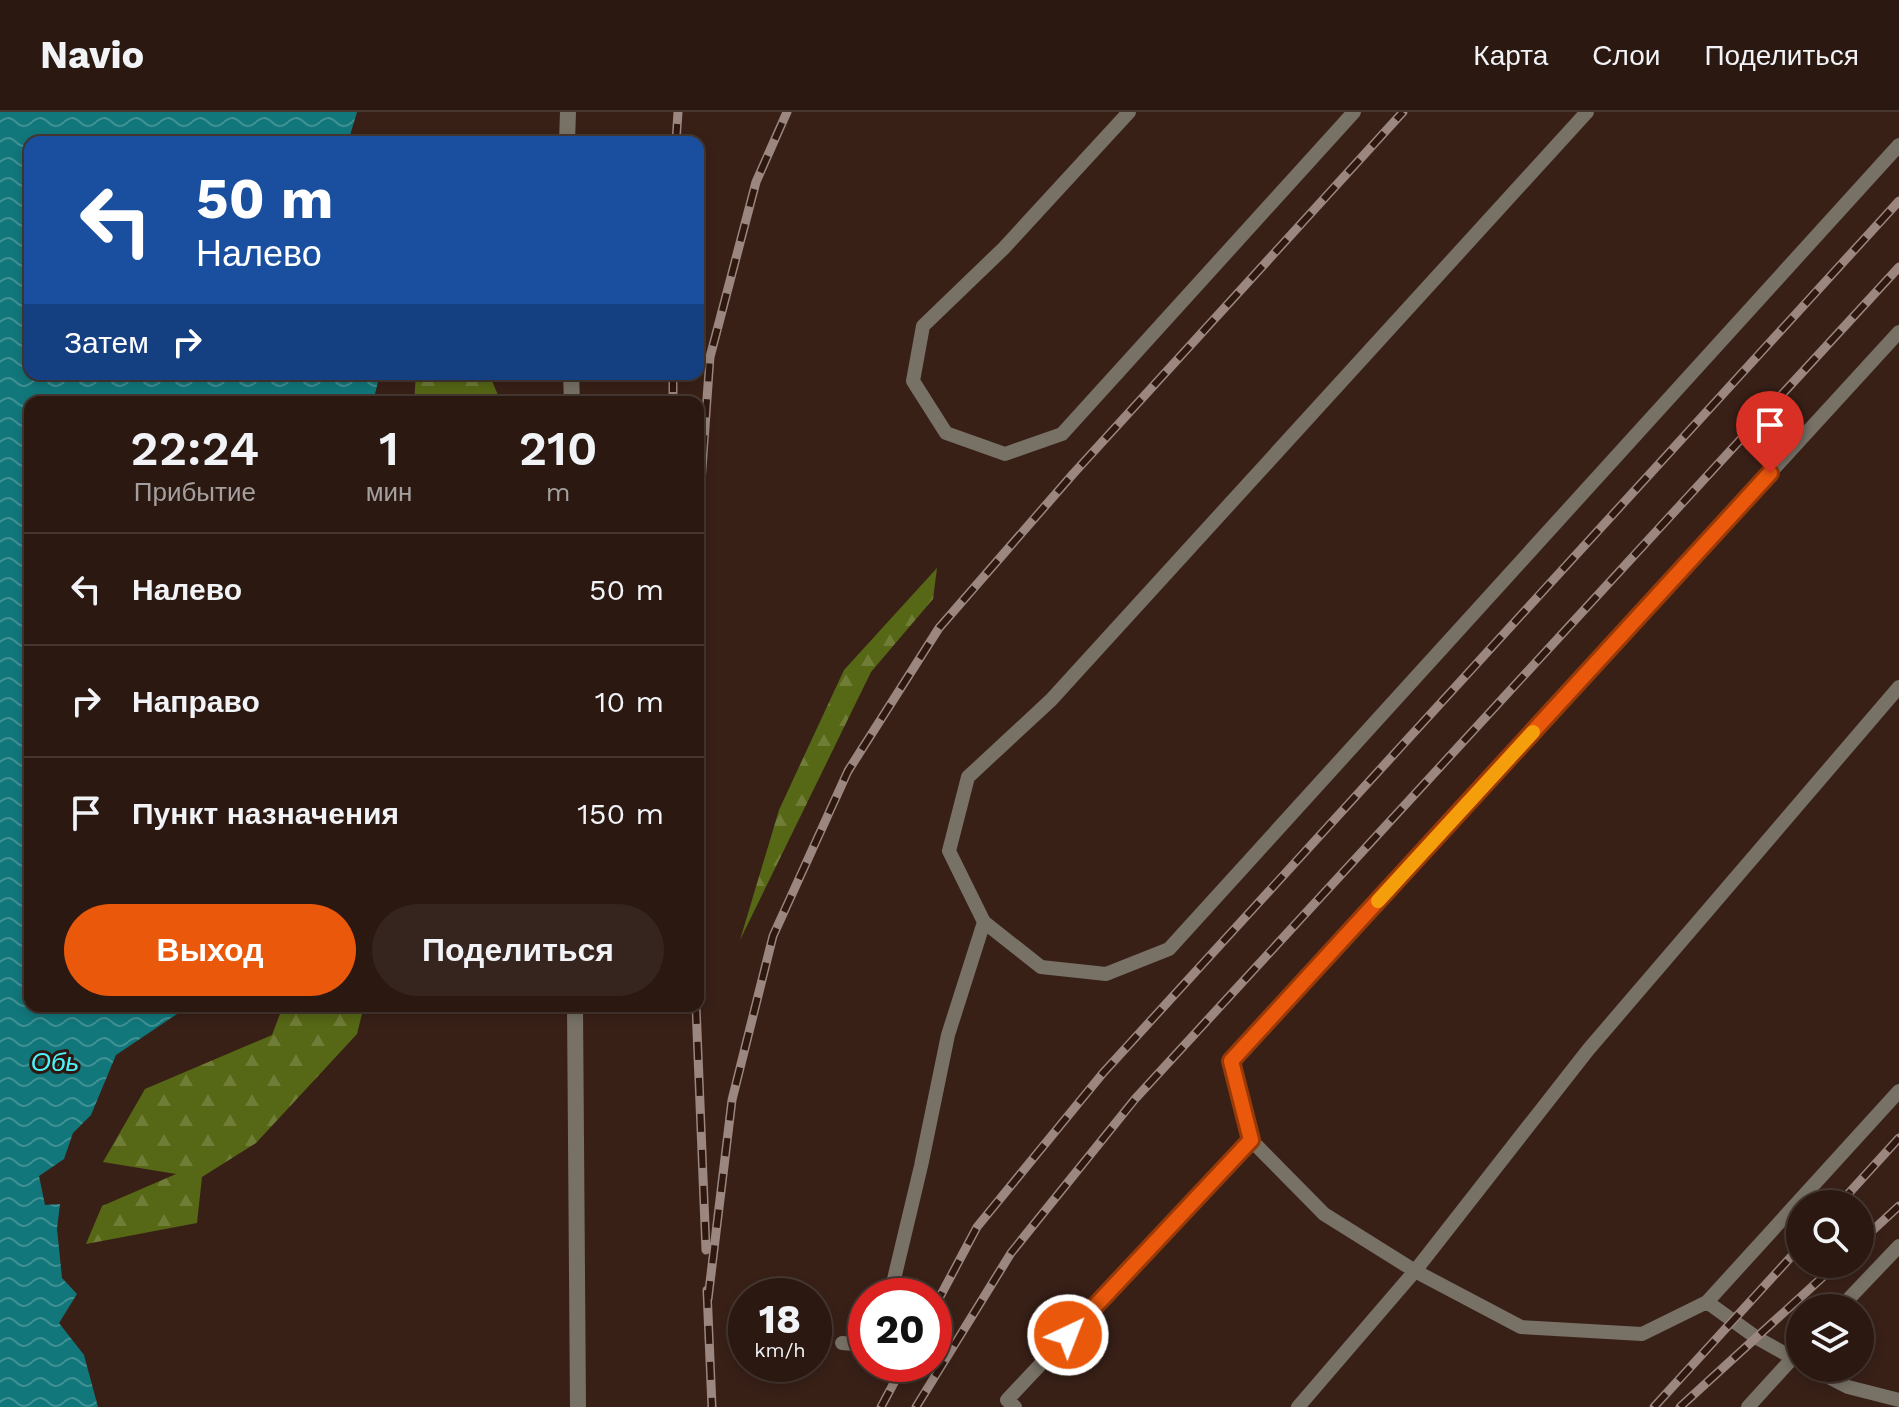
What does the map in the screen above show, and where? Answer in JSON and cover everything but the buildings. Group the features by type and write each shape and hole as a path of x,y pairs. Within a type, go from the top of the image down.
{"street":[{"path":"567,136 568,112"},
{"path":"575,1012 578,1407"}],"lane":[{"path":"1129,112 1004,248 923,326 913,381 946,433 1005,454 1062,434 1354,112"},
{"path":"1587,112 1051,700 968,777 949,851 984,922 1041,967 1106,974 1169,949 1899,145"},
{"path":"1899,332 1231,1061 1251,1140 1324,1214 1415,1271 1521,1327 1642,1334 1707,1302 1899,1091"},
{"path":"1298,1407 1415,1271 1588,1050 1899,687"},
{"path":"894,1278 948,1035 984,922"},
{"path":"1015,1407 1007,1400 1251,1140"},
{"path":"1853,1294 1899,1246"},
{"path":"1707,1302 1757,1338 1786,1352"},
{"path":"842,1343 848,1344"},
{"path":"1748,1407 1786,1368"},
{"path":"1838,1382 1899,1400"}],"green space":[{"path":"416,380 492,380 498,396 414,396"},
{"path":"937,568 933,599 871,672 740,940 779,810 844,670"},
{"path":"281,1012 362,1012 357,1034 256,1143 202,1177 197,1223 86,1244 102,1206 176,1174 103,1162 145,1089 272,1035"}],"water":[{"name":"Обь","path":"0,112 357,112 350,136 24,136 24,380 378,380 374,396 24,396 24,1012 180,1012 116,1055 91,1115 73,1133 64,1159 39,1176 45,1205 60,1204 57,1229 62,1278 77,1294 59,1323 84,1355 98,1407 0,1407"}],"railway":[{"path":"676,136 678,112"},
{"path":"704,441 710,357 756,182 787,112"},
{"path":"708,1299 732,1100 773,936 848,771 939,628 1073,474 1403,112"},
{"path":"950,1278 977,1227 1103,1073 1899,201"},
{"path":"916,1407 1011,1253 1135,1099 1899,267"},
{"path":"673,380 673,396"},
{"path":"696,1012 706,1250"},
{"path":"1852,1190 1899,1138"},
{"path":"1874,1229 1899,1206"},
{"path":"1654,1407 1786,1262"},
{"path":"1680,1407 1822,1278"},
{"path":"707,1290 712,1407"},
{"path":"881,1407 894,1382"}],"slow traffic":[{"path":"1378,901 1533,732"}],"route":[{"path":"1068,1335 1251,1140 1231,1061 1770,473"}]}
